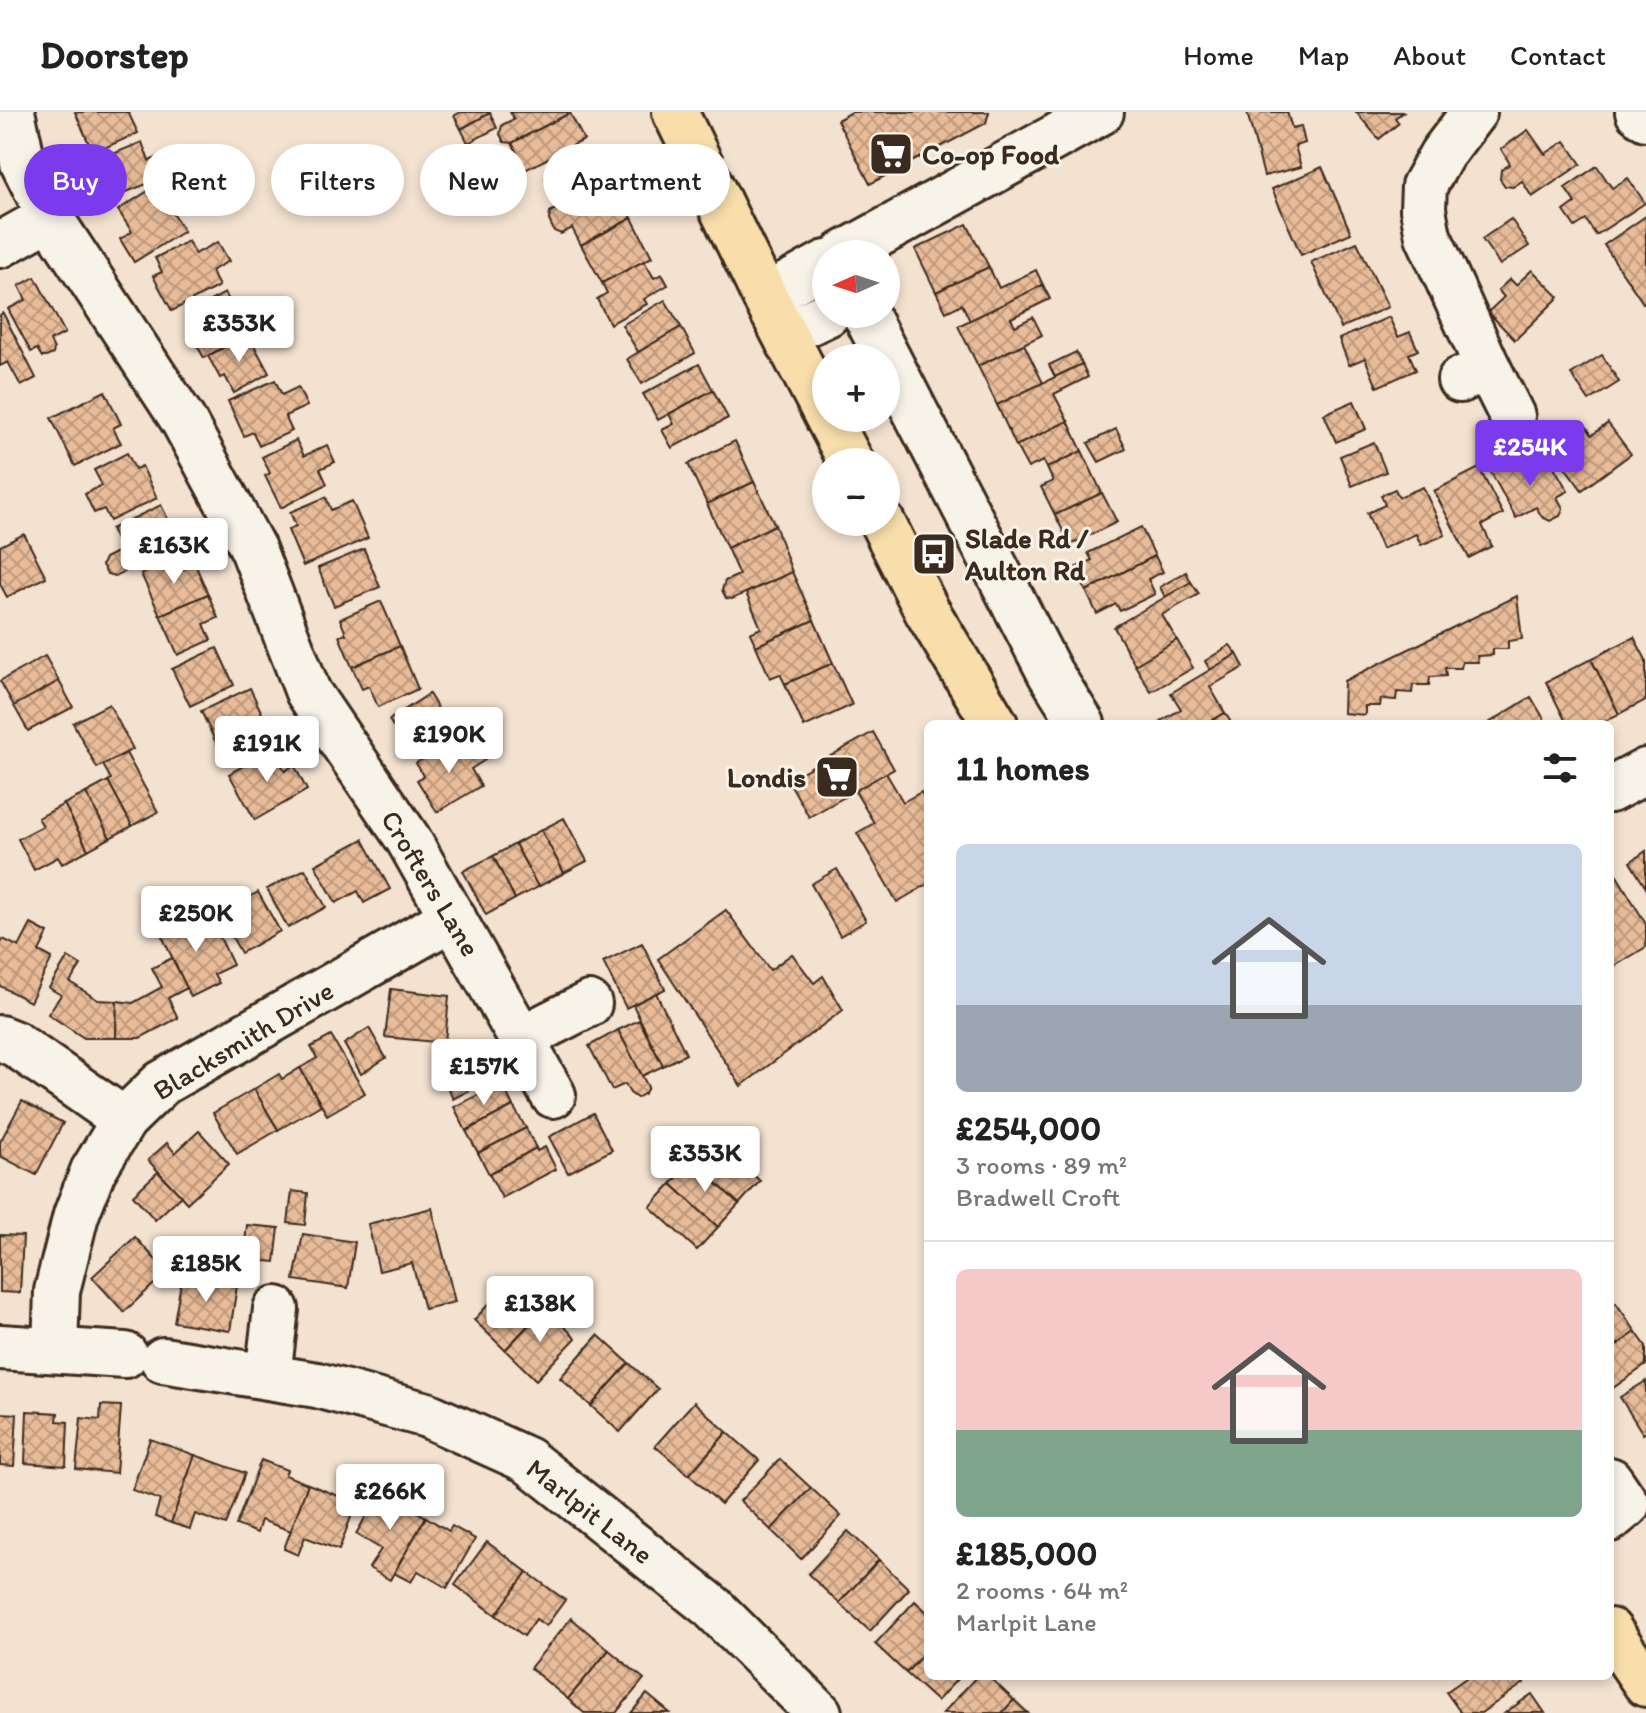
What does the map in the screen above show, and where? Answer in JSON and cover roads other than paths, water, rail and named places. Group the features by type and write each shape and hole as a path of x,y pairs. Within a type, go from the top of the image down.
{"main road":[{"path":"675,112 812,387"},
{"path":"889,536 927,611 993,720"},
{"path":"1614,1637 1646,1684"}],"street":[{"name":"Crofters Lane","path":"12,112 23,163 50,217 183,420 253,549 308,692 408,839 553,1095"},
{"path":"868,240 1101,112"},
{"path":"1474,112 1442,154 1424,186 1423,209 1428,236 1474,374 1512,416"},
{"path":"1638,112 1646,118"},
{"path":"0,245 50,217"},
{"path":"775,315 812,277"},
{"path":"775,315 812,314"},
{"path":"872,328 1050,673 1079,720"},
{"path":"1614,788 1646,771"},
{"name":"Blacksmith Drive","path":"55,1349 57,1291 76,1215 93,1171 124,1120 162,1083 453,917"},
{"path":"522,1038 589,1004"},
{"path":"0,1038 15,1044 124,1120"},
{"path":"268,1376 276,1309"},
{"name":"Marlpit Lane","path":"0,1347 144,1358 268,1376 317,1385 427,1415 527,1460 712,1607 819,1713"},
{"path":"1614,1486 1627,1505 1614,1516"}],"place":[{"name":"Co-op Food","path":"891,154"},
{"name":"Slade Rd / Aulton Rd","path":"934,554"},
{"name":"Londis","path":"837,777"}]}
